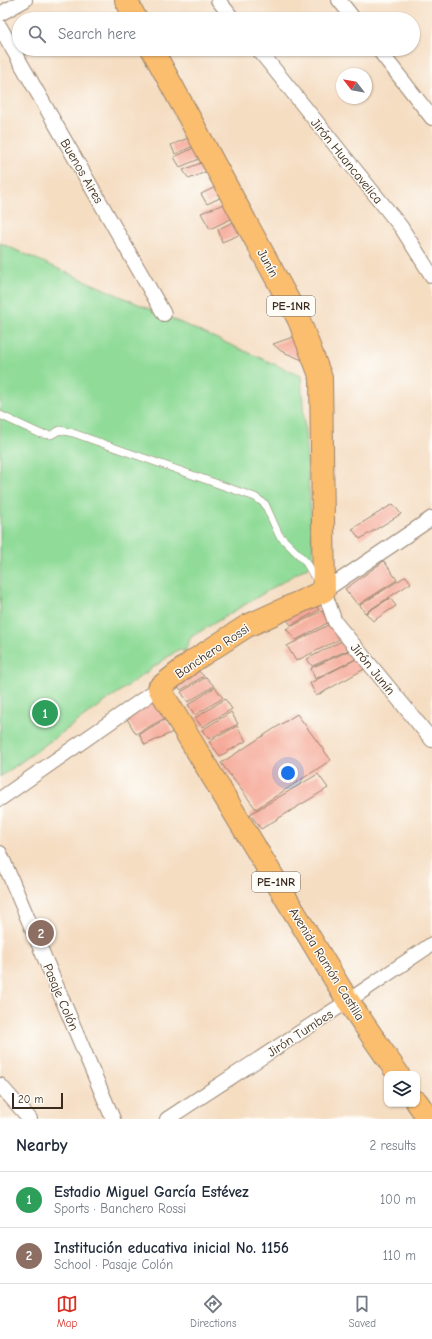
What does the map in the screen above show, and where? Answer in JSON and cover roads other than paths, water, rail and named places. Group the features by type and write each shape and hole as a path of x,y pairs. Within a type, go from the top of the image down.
{"main road":[{"path":"126,0 132,12"},
{"name":"Junín","path":"156,56 299,320 322,378 324,591"},
{"name":"Banchero Rossi","path":"159,688 193,661 247,626 324,591"},
{"name":"Avenida Ramón Castilla","path":"159,688 348,1001 396,1071"},
{"path":"420,1106 429,1119"}],"street":[{"path":"0,14 25,0"},
{"path":"218,0 228,12"},
{"path":"339,0 348,12"},
{"name":"Buenos Aires","path":"0,27 12,48"},
{"name":"Buenos Aires","path":"17,56 164,314"},
{"name":"Jirón Huancavelica","path":"264,56 400,227 432,276"},
{"path":"383,56 432,118"},
{"name":"Banchero Rossi","path":"324,591 432,518"},
{"name":"Jirón Junín","path":"324,591 335,622 432,740"},
{"name":"Banchero Rossi","path":"0,799 159,688"},
{"name":"Pasaje Colón","path":"0,853 113,1119"},
{"name":"Jirón Tumbes","path":"167,1119 348,1001 432,944"},
{"path":"0,1085 30,1119"}],"lane":[{"path":"0,415 41,434 51,435 60,430 73,433 256,497 265,504 279,535 304,561 324,591"}],"place":[{"name":"Estadio Miguel García Estévez","path":"45,713"},
{"name":"Institución educativa inicial No. 1156","path":"41,933"}]}
